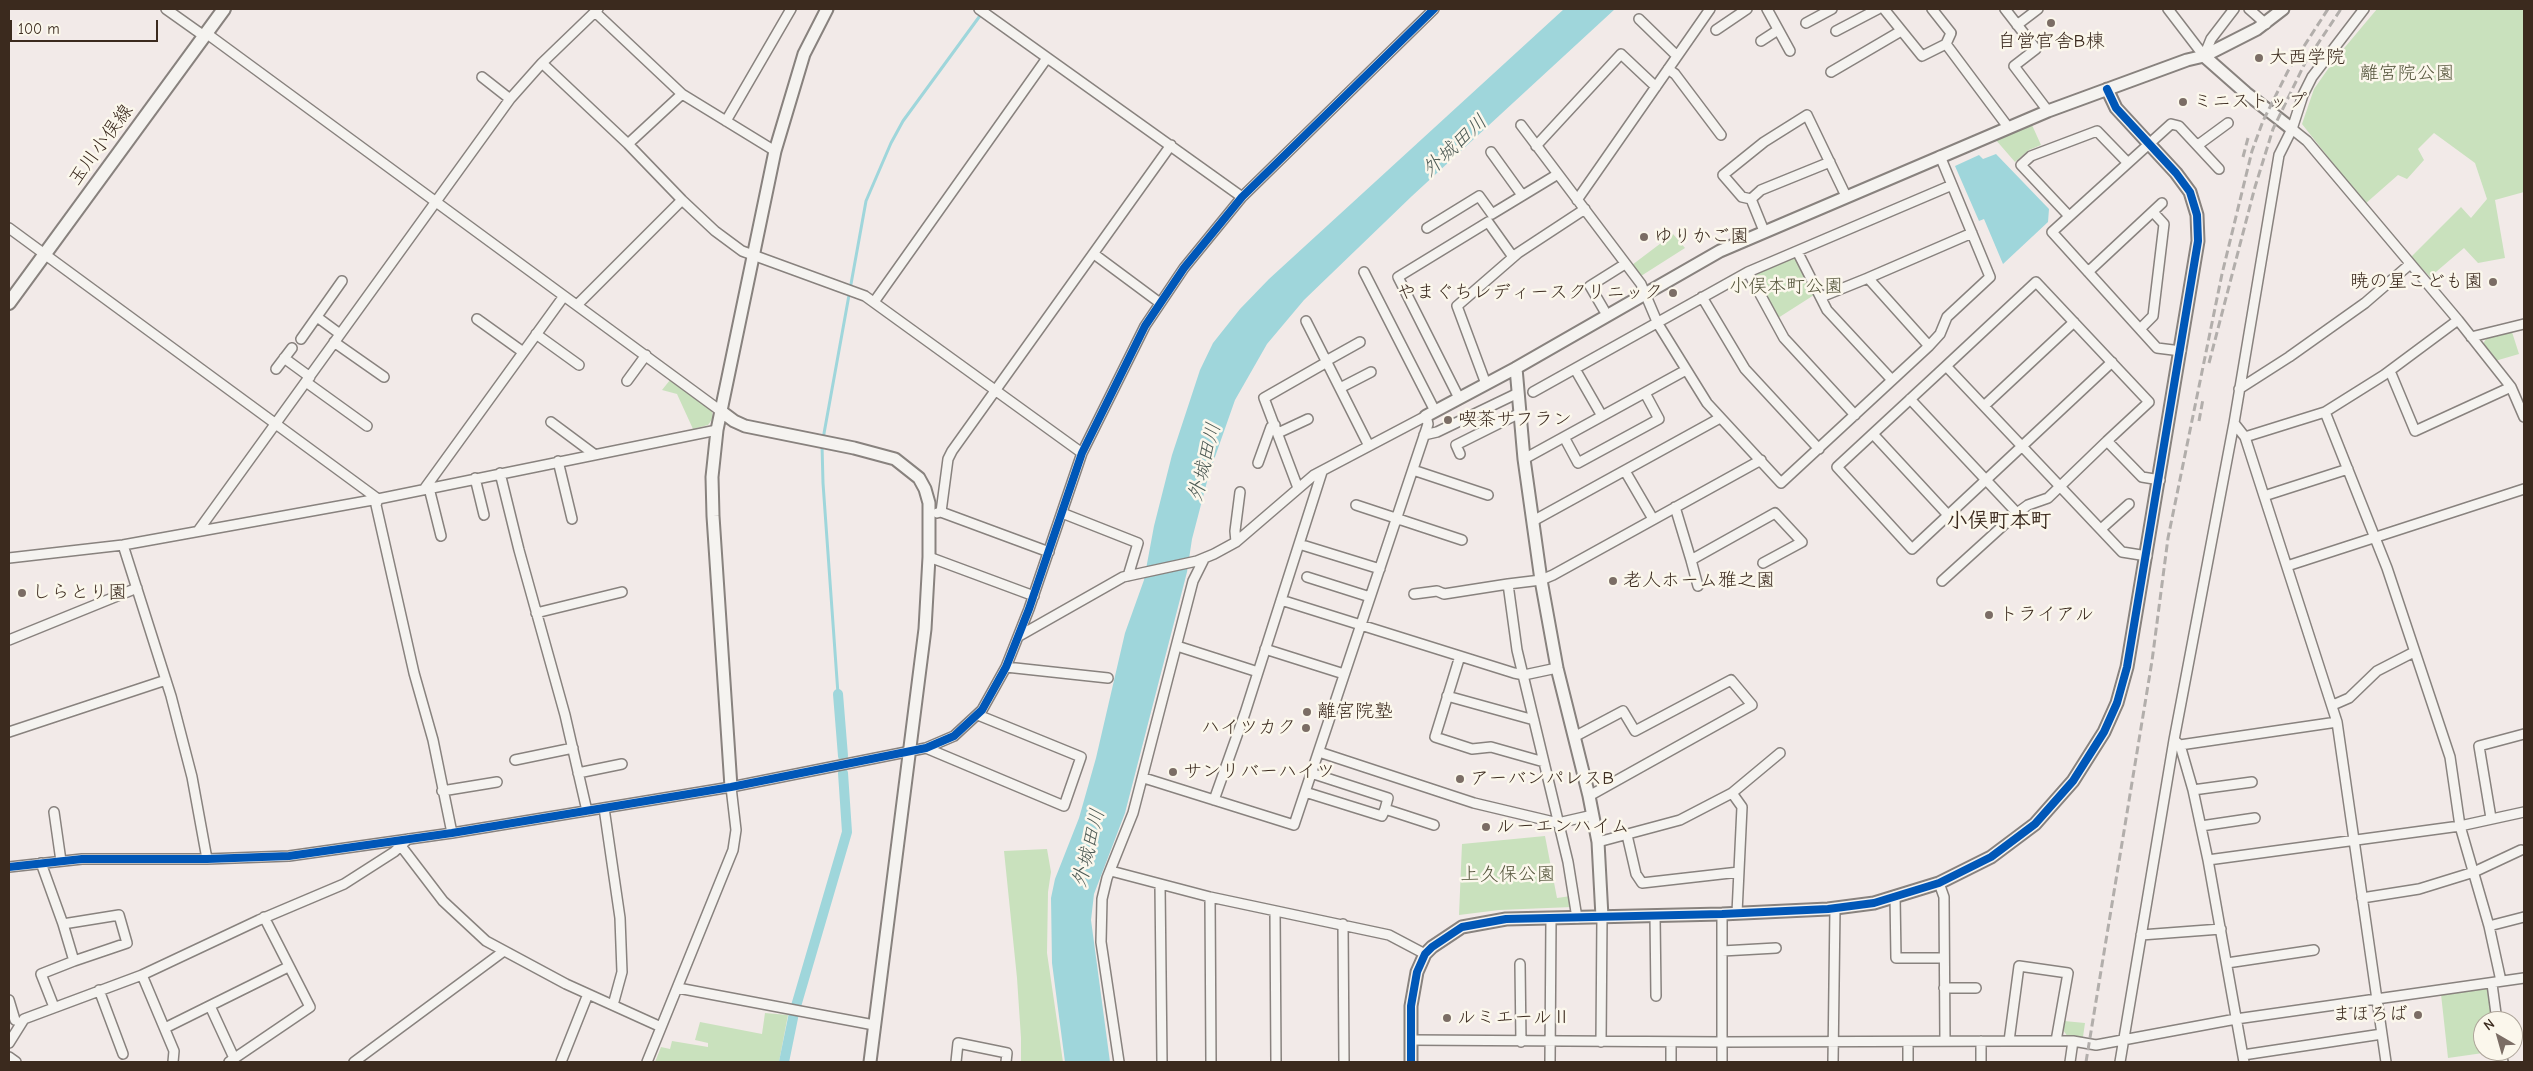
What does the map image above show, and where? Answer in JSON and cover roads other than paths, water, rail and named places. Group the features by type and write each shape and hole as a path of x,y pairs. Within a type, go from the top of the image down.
{"main road":[{"name":"玉川小俣線","path":"9,302 224,9"}],"street":[{"path":"166,9 435,201 738,424 881,454 895,459 906,466 918,478 936,513 1049,552"},
{"path":"726,121 791,9"},
{"path":"647,1062 734,850 736,830 731,787 713,516 712,477 717,430 775,151 804,54 827,9"},
{"path":"9,867 61,861 124,858 207,859 289,856 404,842 731,787 926,748 954,736 978,716 1006,667 1034,596 1082,453 1136,343 1160,303 1199,248 1242,197 1434,9"},
{"path":"1577,200 1710,9"},
{"path":"1716,30 1747,9"},
{"path":"1767,9 1790,51"},
{"path":"1806,23 1832,9"},
{"path":"1836,31 1878,9"},
{"path":"1884,9 1922,56 1946,44 1952,33 1932,9"},
{"path":"2005,9 2036,49 2014,66 2048,111"},
{"path":"2017,25 2038,9"},
{"path":"2204,56 2211,39 2234,9"},
{"path":"2249,9 2266,24"},
{"path":"1019,636 1131,575 1201,560 1236,542 1298,488 1322,472 1516,368 1720,251 2008,127 2107,88 2204,56 2249,35 2266,24 2283,9"},
{"path":"2120,1062 2140,935 2177,743 2279,155 2292,129 2303,95 2312,77 2364,9"},
{"path":"198,531 510,98 542,63 596,10 682,94 775,151"},
{"path":"2170,10 2204,56 2307,141 2409,265 2458,320 2511,387 2524,417"},
{"path":"982,11 1242,197"},
{"path":"1639,19 1677,56"},
{"path":"1761,40 1778,30"},
{"path":"1831,72 1901,31"},
{"path":"1946,44 2008,127"},
{"path":"1536,146 1622,54 1656,87"},
{"path":"874,302 1047,58"},
{"path":"542,63 628,144 682,200 722,236 742,251 845,289 874,302 1082,453"},
{"path":"1668,69 1675,74 1721,135"},
{"path":"482,77 510,98"},
{"path":"1411,1062 1413,988 1425,954 1441,939 1469,925 1506,919 1737,914 1835,908 1874,903 1939,883 1991,857 2021,835 2054,804 2086,764 2104,732 2122,686 2134,633 2198,253 2198,223 2195,207 2187,188 2116,108 2107,88"},
{"path":"628,144 682,94"},
{"path":"1751,199 1742,197 1723,175 1764,142 1807,115 1846,196"},
{"path":"2198,145 2228,123"},
{"path":"2181,351 2157,348 2052,232 2171,124 2179,126 2219,169"},
{"path":"1521,125 1646,293 1658,324 1706,403 1781,483 1929,346 1940,334 1947,317 1990,277 1940,156"},
{"path":"2069,216 2021,165 2031,156 2097,131 2127,162"},
{"path":"870,1062 911,751 925,629 929,557 936,513 948,459 1171,145"},
{"path":"1491,152 1522,195"},
{"path":"1751,199 1761,190 1830,162"},
{"path":"1427,228 1479,196 1492,214 1558,174"},
{"path":"1533,392 1658,324 1748,272 1952,186"},
{"path":"1751,199 1764,231"},
{"path":"577,305 682,200"},
{"path":"2088,272 2162,203"},
{"path":"1486,384 1456,306 1513,257 1585,209"},
{"path":"2140,329 2153,316 2164,224 2153,212"},
{"path":"1459,398 1398,276 1488,222 1513,257"},
{"path":"9,228 378,499"},
{"path":"1820,297 1972,232"},
{"path":"1797,250 1827,310 1892,380"},
{"path":"1094,254 1160,303"},
{"path":"1604,310 1590,286 1625,264"},
{"path":"2239,389 2289,357 2381,291 2409,265"},
{"path":"1144,778 1294,825 1431,413 1364,272"},
{"path":"1748,272 1784,338 1855,415"},
{"path":"1868,278 1929,346"},
{"path":"301,339 342,281"},
{"path":"1942,580 2017,513 2028,505 2048,498 2149,402 2112,362 2036,282 1837,467 1912,549 2112,362"},
{"path":"427,488 564,296"},
{"path":"1702,297 1745,369 1818,449"},
{"path":"317,318 340,334"},
{"path":"477,319 523,352"},
{"path":"2245,437 2325,412 2390,371 2458,320"},
{"path":"1306,321 1369,446"},
{"path":"1984,406 2074,322"},
{"path":"2471,337 2524,324"},
{"path":"536,334 579,365"},
{"path":"334,342 384,377"},
{"path":"1298,488 1264,398 1360,342"},
{"path":"276,369 292,348"},
{"path":"627,381 646,355"},
{"path":"284,358 308,380 367,426"},
{"path":"1946,366 2122,552 2147,556"},
{"path":"1516,368 1524,459 1541,580 1557,668 1589,796 1598,842 1602,917 1601,1042"},
{"path":"1575,369 1602,416"},
{"path":"1524,459 1686,370"},
{"path":"2390,371 2415,431 2511,387"},
{"path":"1340,388 1371,372"},
{"path":"1424,435 1437,432 1518,393"},
{"path":"1564,437 1578,463 1643,428 1659,419 1645,393"},
{"path":"1910,399 2017,513"},
{"path":"2325,412 2375,537 2450,757 2460,826 2489,926 2501,981"},
{"path":"1460,454 1456,445 1520,413"},
{"path":"1533,522 1720,418"},
{"path":"1258,463 1271,427 1276,429 1308,420"},
{"path":"550,422 594,454"},
{"path":"2234,423 2245,437 2337,722 2386,1062"},
{"path":"9,558 123,545 378,499 717,430"},
{"path":"1872,434 1948,515"},
{"path":"2107,441 2142,477 2160,480"},
{"path":"1414,594 1437,591 1444,594 1541,580 1761,460"},
{"path":"558,461 572,519"},
{"path":"2264,496 2348,469"},
{"path":"1413,470 1488,495"},
{"path":"1625,471 1652,519"},
{"path":"1214,800 1258,672 1322,472"},
{"path":"500,473 587,811"},
{"path":"475,478 484,515"},
{"path":"427,488 441,536"},
{"path":"2287,566 2524,489"},
{"path":"1236,542 1235,531 1240,492"},
{"path":"378,499 376,505 414,673 432,740 452,833"},
{"path":"2101,530 2129,504"},
{"path":"1356,505 1462,540"},
{"path":"1675,507 1698,586"},
{"path":"1691,560 1775,513 1802,542 1763,563"},
{"path":"1062,514 1138,543 1131,575"},
{"path":"1299,544 1380,569"},
{"path":"123,545 166,680 192,776 207,859"},
{"path":"929,557 1034,596"},
{"path":"1119,1062 1100,923 1104,889 1144,778 1201,560"},
{"path":"1307,577 1370,597"},
{"path":"1508,584 1517,650 1568,862 1577,918"},
{"path":"9,640 138,588"},
{"path":"536,612 622,592"},
{"path":"1281,600 1524,675 1557,668"},
{"path":"1178,646 1258,672"},
{"path":"1265,649 1344,674"},
{"path":"2332,705 2349,698 2377,671 2414,652"},
{"path":"1460,656 1435,737 1472,749 1491,747 1544,762"},
{"path":"1006,667 1108,678"},
{"path":"9,732 166,680"},
{"path":"1574,737 1623,711 1635,731 1731,680 1752,705 1589,796"},
{"path":"1447,696 1534,720"},
{"path":"926,748 1064,806 1081,758 978,716"},
{"path":"2177,743 2337,722"},
{"path":"2491,818 2479,746 2524,734"},
{"path":"2177,743 2193,790 2208,860 2244,1058 2382,1034"},
{"path":"515,760 572,748"},
{"path":"1319,752 1474,804 1558,823 1593,815"},
{"path":"1598,842 1627,836 1680,820 1732,793 1780,753"},
{"path":"578,774 622,764"},
{"path":"1305,792 1382,816 1385,810 1388,798 1312,773"},
{"path":"442,791 497,782"},
{"path":"2193,790 2252,782"},
{"path":"1732,793 1742,807 1737,914"},
{"path":"604,808 620,918 622,972 613,1006"},
{"path":"1385,810 1434,825"},
{"path":"54,812 61,861"},
{"path":"2208,860 2460,826 2524,812"},
{"path":"2200,826 2255,818"},
{"path":"1627,836 1636,874 1642,883 1739,872"},
{"path":"16,1020 142,975 264,917 344,884 404,842"},
{"path":"404,842 443,901 486,941 588,994 661,1028"},
{"path":"2362,898 2419,889 2474,872 2521,850"},
{"path":"41,863 74,961"},
{"path":"1111,871 1160,886 1389,935 1425,954"},
{"path":"1939,883 1944,897 1944,1042"},
{"path":"1160,886 1162,1062"},
{"path":"1895,896 1896,958 1944,958"},
{"path":"1210,897 1210,1062"},
{"path":"1834,1062 1835,908"},
{"path":"1275,911 1276,1062"},
{"path":"1722,914 1722,1062"},
{"path":"54,1007 41,974 127,943 119,915 63,924"},
{"path":"1655,916 1656,996"},
{"path":"210,1006 232,1060 310,1007 264,917"},
{"path":"2489,926 2524,917"},
{"path":"1550,1062 1551,919"},
{"path":"1344,924 1344,1062"},
{"path":"2140,935 2221,930"},
{"path":"1722,951 1776,948"},
{"path":"2227,963 2314,950"},
{"path":"354,1062 504,951"},
{"path":"1520,964 1521,1042"},
{"path":"2009,1041 2019,966 2068,973 2056,1041"},
{"path":"165,1028 288,967"},
{"path":"142,975 174,1051 173,1062"},
{"path":"1411,1040 1521,1042 2073,1041 2096,1045 2236,1020 2524,978"},
{"path":"2492,984 2496,1011"},
{"path":"678,988 795,1008 874,1025"},
{"path":"1944,988 1976,988"},
{"path":"99,990 123,1054"},
{"path":"561,1062 588,994"},
{"path":"9,1000 16,1020 9,1043"},
{"path":"1981,1041 1981,1062"},
{"path":"2070,1062 2073,1041"},
{"path":"1671,1042 1671,1062"},
{"path":"1908,1042 1908,1062"},
{"path":"956,1062 958,1043 1007,1053 1006,1062"},
{"path":"9,1057 16,1062"}],"water":[{"name":"外城田川","path":"1564,9 1615,9 1412,196 1304,300 1267,344 1235,400 1209,474 1192,539 1187,572 1125,813 1094,894 1091,920 1110,1062 1065,1062 1052,963 1051,898 1055,879 1079,818 1096,758 1125,633 1144,580 1154,526 1172,455 1200,370 1213,343 1240,309 1269,279"},
{"path":"1996,154 2049,209 2048,222 2003,264 1984,219 1979,221 1955,166 1979,155 1983,159"}],"waterway":[{"path":"823,439 866,201 891,143 903,121 982,13"},
{"path":"822,445 838,694"},
{"path":"838,694 843,756"},
{"path":"784,1062 794,1013 847,832 843,773"}],"railway":[{"path":"2086,1062 2152,661 2168,538 2222,274 2252,151 2263,121 2288,71 2328,9"},
{"path":"2209,363 2255,187 2273,129 2305,63 2341,9"},
{"path":"2243,157 2248,138"},
{"path":"2199,421 2203,399"}],"place":[{"name":"自営官舎B棟","path":"2051,23"},
{"name":"大西学院","path":"2259,58"},
{"name":"ミニストップ","path":"2183,102"},
{"name":"ゆりかご園","path":"1644,237"},
{"name":"暁の星こども園","path":"2493,282"},
{"name":"やまぐちレディースクリニック","path":"1673,293"},
{"name":"喫茶サフラン","path":"1448,420"},
{"name":"老人ホーム雅之園","path":"1613,581"},
{"name":"しらとり園","path":"22,593"},
{"name":"トライアル","path":"1989,615"},
{"name":"離宮院塾","path":"1307,712"},
{"name":"ハイツカク","path":"1306,728"},
{"name":"サンリバーハイツ","path":"1173,772"},
{"name":"アーバンパレスB","path":"1460,779"},
{"name":"ルーエンハイム","path":"1486,827"},
{"name":"まほろば","path":"2418,1015"},
{"name":"ルミエールⅡ","path":"1447,1018"}],"district":[{"name":"小俣町本町","path":"1999,521"}],"park label":[{"name":"離宮院公園","path":"2407,74"},
{"name":"小俣本町公園","path":"1786,287"},
{"name":"上久保公園","path":"1508,875"}]}
